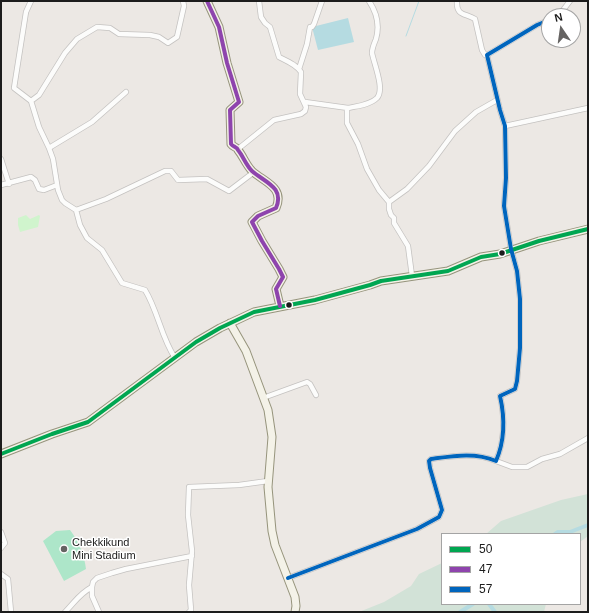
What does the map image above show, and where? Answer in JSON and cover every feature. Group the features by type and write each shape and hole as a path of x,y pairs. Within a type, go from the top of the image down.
{"main road":[{"path":"206,1 219,27 227,64 239,102 230,110 230,141 233,146 238,149 254,172 272,184 277,195 278,202 276,208 258,216 252,222 283,277 276,289 280,306"},
{"path":"1,454 88,422 196,342 230,323 254,312 315,300 381,281 448,271 481,257 500,254 511,249 566,233 588,229"},
{"path":"230,323 246,351 268,410 272,437 268,481 272,531 295,597 295,612"}],"street":[{"path":"31,1 26,12 14,88 32,101 39,128 50,148 57,185 62,200 76,210 80,225 87,238 102,250 122,283 146,290 168,348 175,358"},
{"path":"32,101 39,96 65,53 77,39 86,32 97,27 110,28 119,34 150,35 168,43 177,37 184,6 183,1"},
{"path":"259,1 261,17 270,27 279,57 299,69"},
{"path":"238,149 274,120 301,114 305,111 305,102 300,94 301,72 299,69 307,44 310,27 314,24 322,1"},
{"path":"305,102 348,108 370,102 377,98 379,94 379,80 372,49 376,40 378,23 374,8 369,1"},
{"path":"457,1 457,9 461,14 475,19 482,50 485,55 488,55 505,126 506,178 504,206 511,249 518,271 520,299 517,381 515,389 500,396 504,422 502,439 496,461"},
{"path":"488,55 541,23"},
{"path":"50,148 92,122 126,92"},
{"path":"389,202 407,190 429,166 455,131 476,112 498,100"},
{"path":"348,108 346,110 347,123 358,144 367,168 379,190 389,202 390,215 394,218 394,223 408,246 412,276"},
{"path":"505,126 588,108"},
{"path":"1,159 9,184"},
{"path":"76,210 106,199 165,171 171,171 178,180 207,179 219,187 229,191 254,172"},
{"path":"1,185 31,177 35,180 39,189 44,190 57,185"},
{"path":"263,398 307,382 310,384 316,395"},
{"path":"288,578 405,534 430,523 439,517 442,510 430,468 429,461 431,460 457,455 472,455 512,467 527,467 542,459 560,454 588,438"},
{"path":"190,612 189,585 192,556 188,516 189,486 239,486 268,481"},
{"path":"1,532 5,543 1,548"},
{"path":"99,612 92,596 93,582 97,578 126,568 192,556"},
{"path":"1,574 8,579 11,612"},
{"path":"65,612 81,593 92,587"}],"green space":[{"path":"26,215 30,219 39,215 40,216 38,227 20,232 18,218"},
{"path":"588,494 588,536 581,541 581,533 487,533 501,521 561,500"},
{"name":"Chekkikund Mini Stadium","path":"70,530 81,548 86,569 64,581 43,541 56,531"},
{"path":"441,563 441,605 546,605 544,612 359,612 384,602 411,586 419,574"}],"water":[{"path":"348,18 354,42 318,50 312,27"}],"waterway":[{"path":"406,36 419,1"},
{"path":"556,533 570,532 588,525"},
{"path":"460,612 471,605"},
{"path":"490,605 495,612"}],"transit line":[{"name":"47","path":"207,1 219,27 227,63 239,102 230,110 231,144 237,149 252,171 272,186 278,195 276,208 258,216 252,222 283,277 276,289 280,306"},
{"name":"57","path":"288,578 417,529 439,517 442,510 430,468 429,461 431,459 456,456 480,456 496,461 503,437 503,412 500,396 515,389 517,381 520,348 520,299 517,271 511,249 504,206 506,178 505,126 487,55 541,23"},
{"name":"50","path":"1,454 88,422 196,342 220,328 254,312 315,300 381,281 448,271 481,257 500,254 539,241 588,229"}],"place":[{"name":"Chekkikund Mini Stadium","path":"64,549"}]}
